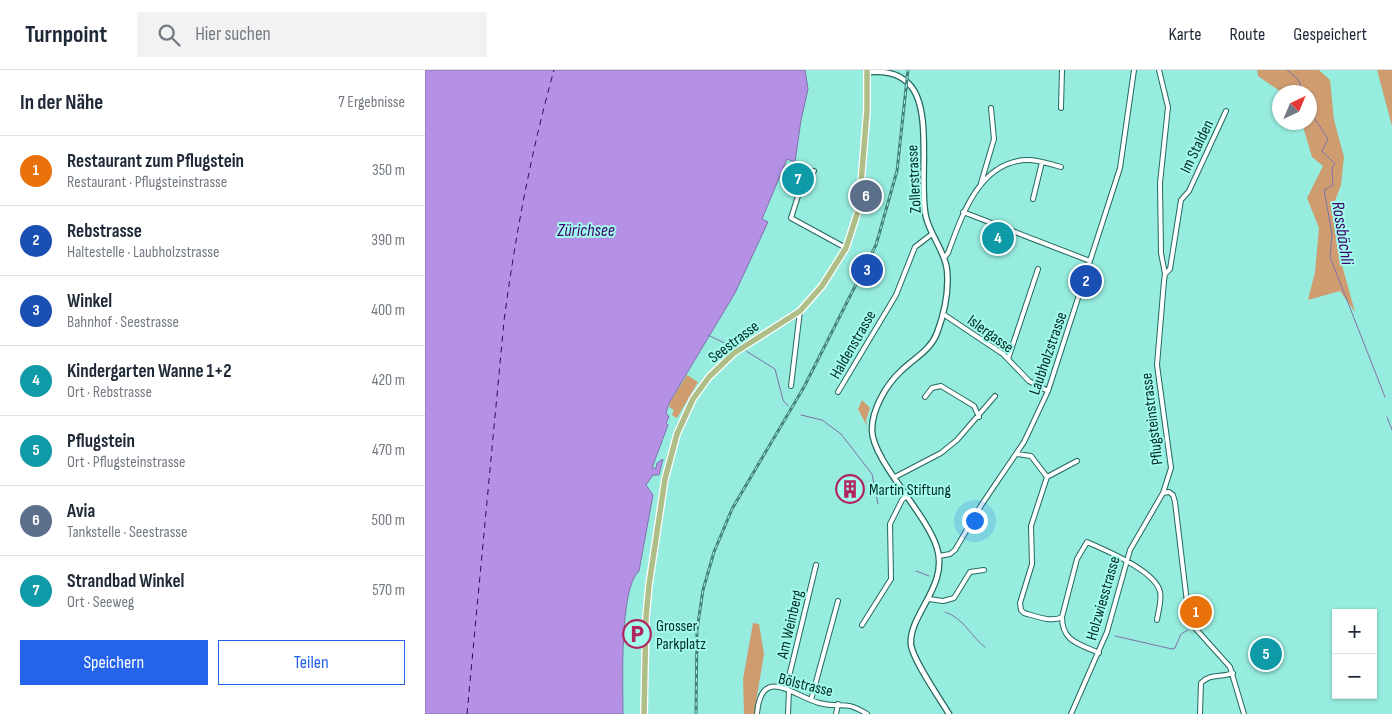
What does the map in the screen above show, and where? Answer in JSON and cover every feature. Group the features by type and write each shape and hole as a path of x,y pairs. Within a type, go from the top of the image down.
{"main road":[{"name":"Seestrasse","path":"644,714 649,585 665,479 677,434 698,392 721,365 743,347 800,311 822,286 846,248 859,208 867,71"}],"street":[{"path":"1061,108 1062,70"},
{"name":"Laubholzstrasse","path":"939,556 950,554 955,550 982,504 1017,454 1032,428 1048,391 1121,168 1134,70"},
{"name":"Pflugsteinstrasse","path":"1159,70 1168,107 1159,183 1161,253 1165,274 1157,365 1171,466 1163,493"},
{"name":"Zollerstrasse","path":"867,71 891,74 910,84 915,92 923,136 926,216 932,234 944,258 947,279 943,314 930,345 889,386 873,418 872,433 877,448 924,520 939,556"},
{"path":"944,258 948,253 963,212 981,183 993,138 991,108"},
{"name":"Im Stalden","path":"1189,191 1226,111"},
{"path":"981,183 1011,163 1029,160 1061,166"},
{"path":"1033,199 1042,162"},
{"path":"814,171 798,196 791,218 846,248"},
{"name":"Pflugsteinstrasse","path":"1165,274 1170,269 1179,205 1189,191"},
{"path":"963,212 1090,261"},
{"name":"Haldenstrasse","path":"839,392 896,295 915,247 932,234"},
{"path":"1008,359 1038,269"},
{"path":"791,386 800,311"},
{"name":"Islergasse","path":"943,314 1008,359 1029,381 1048,391"},
{"path":"925,397 932,388 941,386 974,406 979,417"},
{"path":"895,477 941,452 957,440 979,417 995,396"},
{"path":"1017,454 1031,456 1047,477"},
{"path":"1062,617 1058,620 1033,616 1022,611 1020,606 1021,596 1032,564 1033,516 1047,477 1077,461"},
{"path":"1163,493 1169,492 1173,495 1175,502 1189,619 1233,673 1244,714"},
{"name":"Holzwiesstrasse","path":"1071,714 1107,632 1132,545 1163,493"},
{"path":"862,625 891,579 890,524 902,500 907,495"},
{"path":"1099,653 1065,634 1062,617 1077,559 1087,542 1126,561 1132,562 1158,586 1161,593 1157,620"},
{"path":"939,556 936,579 928,601 913,631 911,645 949,714"},
{"name":"Am Weinberg","path":"787,714 787,690 816,565"},
{"path":"928,601 943,601 954,598 970,572 984,570"},
{"path":"811,700 838,601"},
{"path":"1200,714 1201,683 1209,676 1224,676 1233,673"},
{"name":"Bölstrasse","path":"757,714 758,698 761,692 766,688 773,687 787,690 822,704 847,704 867,714"},
{"path":"835,714 838,704"}],"shaded area":[{"path":"1257,70 1319,70 1330,80 1334,120 1344,157 1341,185 1335,201 1339,223 1337,247 1355,312 1340,291 1308,300 1315,272 1319,228 1307,198 1323,166 1312,157 1304,130 1317,130 1317,85 1272,86 1258,76"},
{"path":"1377,70 1392,70 1392,126"},
{"path":"687,375 698,382 677,418 672,415 674,410 669,407 670,402"},
{"path":"862,400 870,408 866,420 867,426 858,409"},
{"path":"753,623 759,624 764,654 754,714 744,714 743,679"}],"water":[{"name":"Zürichsee","path":"425,70 805,70 808,89 795,162 787,159 762,219 768,222 735,293 669,403 666,413 669,417 666,423 668,425 652,468 656,468 657,463 663,459 659,475 653,475 646,485 653,495 639,571 633,581 628,597 625,616 623,638 623,714 425,714"}],"waterway":[{"name":"Rossbächli","path":"1287,70 1298,79 1300,85"},
{"name":"Rossbächli","path":"1317,122 1328,139 1322,151 1335,164 1332,168 1333,185 1324,190 1332,234 1330,257 1385,397"},
{"path":"708,335 733,347"},
{"path":"746,351 775,369 783,400 788,406"},
{"path":"801,415 822,420 841,434 872,474 878,504"},
{"path":"1387,417 1392,430"},
{"path":"916,571 929,576"},
{"path":"945,612 962,623 985,647"},
{"path":"1115,636 1172,649 1175,648 1181,634 1188,630"}],"ferry route":[{"path":"467,714 504,321 525,195 538,132 554,70"}],"railway":[{"path":"696,714 697,630 703,590 714,552 732,509 804,387 876,245 897,171 908,70"}],"place":[{"name":"Strandbad Winkel","path":"798,179"},
{"name":"Avia","path":"866,196"},
{"name":"Kindergarten Wanne 1+2","path":"998,238"},
{"name":"Winkel","path":"867,270"},
{"name":"Rebstrasse","path":"1086,281"},
{"name":"Martin Stiftung","path":"850,489"},
{"name":"Restaurant zum Pflugstein","path":"1196,612"},
{"name":"Grosser Parkplatz","path":"637,634"},
{"name":"Pflugstein","path":"1266,654"}]}
